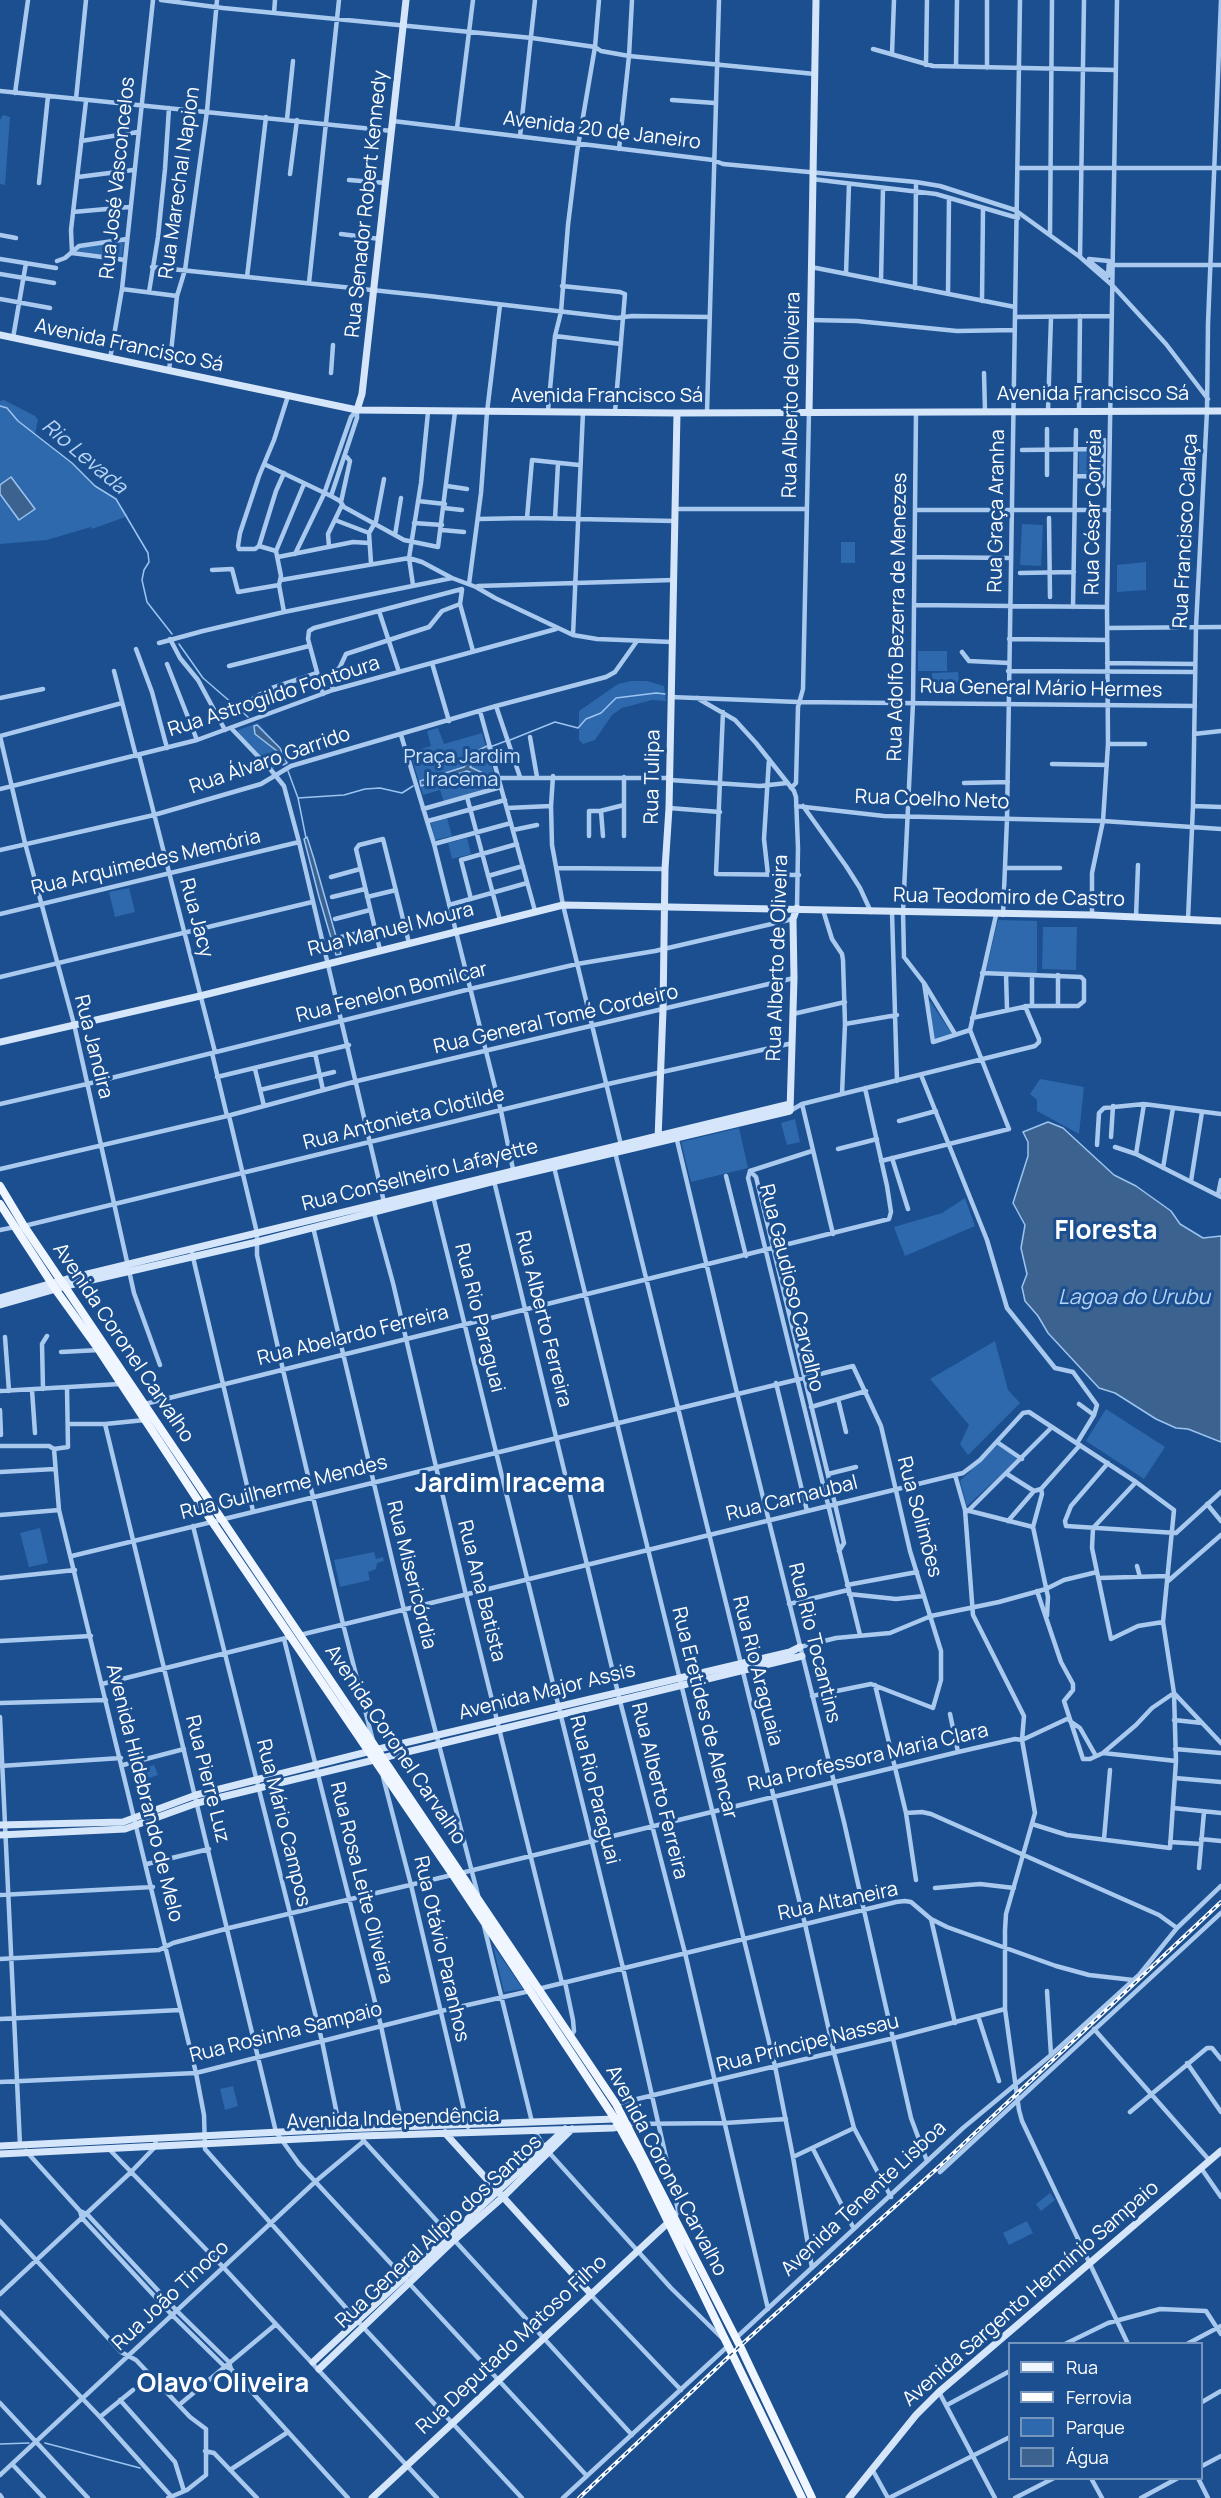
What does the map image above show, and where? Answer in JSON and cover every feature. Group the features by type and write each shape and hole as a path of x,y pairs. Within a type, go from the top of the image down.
{"main road":[{"name":"Avenida Coronel Carvalho","path":"0,1186 19,1227 53,1286 99,1350 382,1773 479,1900 620,2123 666,2199 736,2338 812,2498"},
{"name":"Avenida Coronel Carvalho","path":"0,1204 63,1283 221,1519 292,1637 378,1749 482,1918 571,2036 616,2104 620,2123 802,2498"}],"street":[{"path":"15,93 28,0"},
{"path":"76,99 86,0"},
{"name":"Rua José Vasconcelos","path":"110,359 122,289 153,0"},
{"path":"161,0 217,3 274,14 532,38 595,47 601,51 629,56 815,74"},
{"path":"274,14 275,0"},
{"path":"309,284 339,0"},
{"name":"Rua Senador Robert Kennedy","path":"331,496 357,418 362,394 406,0"},
{"path":"457,128 473,0"},
{"path":"520,136 535,0"},
{"path":"548,410 555,336 561,312 577,152 595,47 598,0"},
{"path":"619,149 629,56 632,0"},
{"path":"707,412 719,0"},
{"name":"Rua Alberto de Oliveira","path":"789,785 795,783 798,702 803,689 816,0"},
{"path":"892,54 894,0"},
{"path":"926,65 927,0"},
{"path":"956,66 957,0"},
{"path":"987,0 987,68"},
{"name":"Rua Graça Aranha","path":"948,1143 1009,1128 970,1030 982,973 999,915 1005,868 1020,0"},
{"path":"1050,233 1052,0"},
{"path":"1080,257 1084,0"},
{"name":"Rua César Correia","path":"1092,915 1092,873 1103,821 1108,744 1107,607 1117,0"},
{"name":"Rua Francisco Calaça","path":"1188,919 1193,806 1196,627 1208,399 1208,324 1218,168 1221,0"},
{"name":"Rua Marechal Napion","path":"169,370 177,296 185,270 207,111 217,3"},
{"path":"873,49 926,65 1116,70"},
{"path":"287,119 293,61"},
{"path":"0,91 392,131"},
{"path":"39,183 48,96"},
{"path":"672,100 715,103"},
{"path":"72,253 71,230 86,101"},
{"path":"149,292 165,170 169,108"},
{"path":"247,277 266,117"},
{"path":"290,174 297,120"},
{"name":"Avenida 20 de Janeiro","path":"393,121 713,160 723,164 811,175 916,182 940,186 1015,210 1050,233 1112,285 1166,344 1208,399"},
{"path":"81,141 138,132"},
{"path":"1018,168 1218,168"},
{"path":"78,177 133,170"},
{"name":"Avenida 20 de Janeiro","path":"811,175 849,184 949,198 1015,219 1024,218"},
{"path":"349,180 386,183"},
{"path":"915,288 916,182"},
{"path":"846,274 849,184"},
{"path":"881,281 883,188"},
{"path":"948,294 949,198"},
{"path":"73,212 129,207"},
{"path":"982,301 983,208"},
{"path":"1214,216 1221,216"},
{"path":"341,234 380,239"},
{"path":"0,235 16,238"},
{"path":"57,261 72,253 79,246 127,239"},
{"path":"72,253 124,260"},
{"path":"0,259 56,268"},
{"path":"1089,259 1109,261 1108,276 1089,261 1089,259"},
{"path":"14,338 26,263"},
{"path":"1113,265 1221,265"},
{"path":"152,267 617,318 710,317"},
{"path":"811,267 1015,307"},
{"path":"0,274 54,283"},
{"path":"562,286 624,292 626,297 615,412"},
{"path":"122,289 177,296"},
{"path":"0,299 50,308"},
{"path":"473,651 460,604 478,519 487,412 500,305"},
{"path":"1048,410 1051,316"},
{"path":"1079,410 1080,316"},
{"path":"1015,317 1112,316"},
{"path":"810,320 858,321 957,331 1015,330"},
{"name":"Avenida Francisco Sá","path":"0,336 357,410 677,413 1048,410 1220,412"},
{"path":"555,336 621,344"},
{"path":"331,373 333,345"},
{"path":"984,373 985,411"},
{"path":"284,473 259,546 255,549 239,549 238,541 288,396"},
{"name":"Rua Senador Robert Kennedy","path":"295,554 324,494 351,417 357,410"},
{"path":"413,585 409,558 428,412"},
{"path":"264,464 331,496 404,540 438,547 455,412"},
{"path":"573,635 583,412"},
{"name":"Rua Adolfo Bezerra de Menezes","path":"904,957 903,912 913,703 916,412"},
{"name":"Rua Tulipa","path":"658,1139 665,869 670,779 677,413"},
{"path":"1047,429 1047,475"},
{"path":"1073,607 1076,430"},
{"path":"1103,486 1104,440"},
{"path":"1022,450 1104,449"},
{"path":"329,547 328,537 342,504 350,461 345,455 338,453"},
{"path":"526,518 532,460 579,465"},
{"path":"555,519 558,463"},
{"path":"1076,476 1103,477"},
{"path":"371,563 369,533 374,524 384,479"},
{"path":"284,612 276,551 304,484"},
{"path":"447,486 467,489"},
{"path":"395,535 401,498"},
{"path":"418,501 462,510"},
{"path":"675,509 806,509"},
{"path":"916,510 1109,510"},
{"path":"1049,518 1050,597"},
{"path":"478,519 675,521"},
{"path":"335,520 369,533"},
{"path":"414,523 464,532"},
{"path":"278,558 353,543 369,543"},
{"path":"259,546 276,551"},
{"path":"916,557 1011,558"},
{"path":"212,570 232,569 238,592 371,563 409,558 422,562 452,578 476,586 556,629 573,635 637,642 672,642"},
{"path":"1020,573 1074,573"},
{"path":"159,643 284,612 452,578"},
{"path":"476,586 673,580"},
{"path":"323,694 309,646 309,631 462,589"},
{"path":"333,690 330,678 340,667 346,654 429,627 442,611 460,604"},
{"path":"915,604 1107,607"},
{"path":"379,611 399,672"},
{"path":"1108,628 1221,627"},
{"name":"Rua Astrogildo Fontoura","path":"0,789 197,740 333,690 556,629"},
{"path":"170,639 180,658 198,681 228,729 277,776 284,786 300,842 312,902 349,1045 384,1202"},
{"path":"1010,639 1107,640"},
{"name":"Rua Álvaro Garrido","path":"0,850 154,815 261,784 288,767 496,706 611,676 637,642"},
{"path":"229,666 309,646"},
{"path":"136,649 152,692 167,748"},
{"path":"962,652 969,661 1009,663"},
{"path":"432,663 448,720"},
{"path":"1107,663 1195,664"},
{"path":"167,664 197,740"},
{"name":"Rua Jacy","path":"114,671 154,815 200,996 218,1077 244,1173 257,1242"},
{"path":"1008,671 1195,672"},
{"path":"243,705 269,689 317,673"},
{"path":"0,698 43,689"},
{"name":"Rua General Mário Hermes","path":"670,697 798,702 1195,706"},
{"path":"694,697 735,720 789,785 796,797 796,806"},
{"path":"0,736 122,704"},
{"path":"496,706 520,777"},
{"path":"480,711 535,911"},
{"path":"723,712 716,874 799,875"},
{"path":"1194,734 1221,731"},
{"path":"401,735 434,844 501,1111 514,1173"},
{"name":"Rua Jandira","path":"0,736 56,964 74,1024 116,1204 134,1293 159,1365"},
{"path":"530,737 537,777"},
{"path":"1108,744 1145,744"},
{"path":"768,875 764,839 769,759"},
{"path":"1052,764 1107,765"},
{"name":"Rua Rio Araguaia","path":"553,776 550,806 552,845 563,905 608,1084 618,1148 645,1281 854,2128 891,2197"},
{"path":"624,777 624,836"},
{"path":"498,778 624,777 767,786 789,785"},
{"path":"964,783 1008,782"},
{"path":"423,809 501,787"},
{"path":"467,797 500,920"},
{"path":"428,821 505,800"},
{"path":"589,836 589,811 601,811 624,805"},
{"path":"507,808 550,806"},
{"name":"Rua Alberto de Oliveira","path":"795,1106 793,919 797,909 799,875 796,806"},
{"name":"Rua Coelho Neto","path":"796,806 909,817 1103,821 1221,829"},
{"path":"803,806 846,866 871,912"},
{"path":"1193,806 1221,807"},
{"path":"669,808 720,812"},
{"path":"601,811 603,836"},
{"path":"434,844 512,823"},
{"path":"513,830 537,825"},
{"path":"380,950 356,849 359,845 383,839 409,943"},
{"name":"Rua Arquimedes Memória","path":"0,914 300,842"},
{"path":"471,899 461,860 518,844"},
{"path":"1136,917 1137,865"},
{"path":"488,876 523,866"},
{"path":"557,868 665,869"},
{"path":"1005,868 1060,868"},
{"path":"331,877 360,869"},
{"path":"449,905 527,884"},
{"path":"333,897 365,889"},
{"path":"367,897 396,890"},
{"path":"0,977 312,902"},
{"name":"Rua Manuel Moura","path":"0,1042 200,996 563,905 797,909"},
{"name":"Rua Teodomiro de Castro","path":"797,909 999,915 1092,915 1221,921"},
{"path":"335,919 370,910"},
{"path":"823,910 832,939 842,954 845,1002 842,1094"},
{"path":"892,912 897,1015 897,1081"},
{"name":"Rua Fenelon Bomilcar","path":"0,1104 577,964 663,948 793,919"},
{"path":"341,937 375,929"},
{"path":"895,958 904,957 924,983 955,1034"},
{"path":"972,1018 1025,1006 1080,1006 1084,1001 1083,978 982,973"},
{"path":"1006,974 1007,1009"},
{"path":"1032,975 1032,1006"},
{"path":"1058,975 1058,1006"},
{"name":"Rua General Tomé Cordeiro","path":"0,1169 228,1116 357,1081 794,978"},
{"path":"924,983 932,1040 936,1043 970,1030"},
{"path":"793,1014 845,1002"},
{"name":"Rua Conselheiro Lafayette","path":"373,1208 384,1202 658,1139 1035,1046 1038,1045 1039,1039 1025,1006"},
{"path":"845,1024 897,1015"},
{"name":"Rua Antonieta Clotilde","path":"0,1230 116,1204 608,1084 793,1043"},
{"path":"218,1077 349,1045"},
{"path":"315,1053 323,1090"},
{"path":"255,1069 264,1106"},
{"path":"260,1090 334,1072"},
{"path":"921,1075 996,1266 1007,1308 1055,1368 1072,1372 1097,1405 1078,1444 1041,1489 1034,1491 1008,1521"},
{"path":"865,1088 887,1186 900,1181"},
{"path":"1136,1154 1144,1104"},
{"path":"1097,1145 1101,1110 1113,1106 1144,1104 1221,1114"},
{"path":"795,1106 812,1150 832,1234"},
{"path":"1111,1137 1113,1106"},
{"path":"1163,1168 1173,1108"},
{"path":"899,1121 936,1112"},
{"path":"1191,1181 1202,1112"},
{"name":"Rua Rio Tocantins","path":"676,1134 737,1393 834,1783 911,2118 927,2161"},
{"path":"838,1149 877,1139"},
{"path":"881,1161 948,1143"},
{"path":"1115,1147 1136,1154 1219,1196 1221,1180"},
{"name":"Rua Conselheiro Lafayette","path":"514,1173 554,1167 618,1148"},
{"name":"Rua Gaudioso Carvalho","path":"812,1150 750,1171 756,1177 770,1249 860,1635"},
{"path":"892,1158 908,1209"},
{"name":"Rua Eretides de Alencar","path":"554,1167 775,2066 794,2157 812,2268"},
{"path":"726,1176 746,1256"},
{"name":"Rua Conselheiro Lafayette","path":"53,1286 192,1253 257,1233 433,1196 494,1178"},
{"name":"Rua Alberto Ferreira","path":"494,1178 620,1701 685,1953 713,2082 768,2309"},
{"name":"Rua Abelardo Ferreira","path":"145,1404 883,1221 891,1216 887,1186"},
{"name":"Rua Rio Paraguai","path":"433,1196 623,1968 678,2210 675,2217"},
{"name":"Rua Ana Batista","path":"373,1208 393,1283 466,1595 564,1982 573,2020 571,2036"},
{"name":"Rua Conselheiro Lafayette","path":"192,1253 257,1242 312,1223"},
{"name":"Rua Misericórdia","path":"312,1223 404,1610 479,1900"},
{"path":"257,1242 257,1256 343,1624 378,1749"},
{"path":"192,1253 254,1511"},
{"path":"0,1298 53,1286"},
{"path":"0,1305 53,1286"},
{"path":"44,1389 42,1344 48,1336"},
{"path":"6,1337 9,1391"},
{"path":"61,1352 99,1350"},
{"name":"Rua Guilherme Mendes","path":"72,1556 853,1366"},
{"name":"Rua Solimões","path":"853,1366 881,1426 894,1490 941,1651 941,1680 934,1707 875,1685"},
{"name":"Rua Gaudioso Carvalho","path":"800,1378 811,1407 844,1543 839,1551"},
{"path":"776,1383 807,1511"},
{"path":"0,1391 120,1384"},
{"path":"0,1446 49,1446 54,1449 66,1449 70,1445 67,1388"},
{"path":"32,1390 35,1433"},
{"path":"811,1407 866,1391"},
{"path":"838,1399 846,1432"},
{"path":"1079,1404 1094,1415"},
{"path":"0,1410 2,1435"},
{"name":"Rua Carnaubal","path":"102,1684 955,1475 969,1469 1026,1412 1136,1482 1174,1510 1163,1622 1174,1693 1176,1761 1170,1845"},
{"path":"69,1424 105,1424 145,1420"},
{"name":"Rua Pierre Luz","path":"105,1424 229,1929 276,2132 299,2164 587,2476"},
{"path":"967,1511 1008,1474 1052,1427"},
{"path":"997,1442 1022,1460"},
{"name":"Avenida Hildebrando de Melo","path":"54,1449 60,1510 135,1822 153,1887 196,2073 204,2115 204,2143"},
{"path":"1107,1463 1071,1506 1065,1521 1066,1526 1172,1533 1184,1527 1221,1492"},
{"path":"828,1474 856,1467"},
{"path":"0,1472 55,1469"},
{"path":"1008,1474 1034,1491"},
{"path":"955,1475 967,1511 972,1606 977,1624 1024,1716 1022,1740 1035,1813 1006,1914 1005,2009 1022,2121 1128,2342"},
{"path":"1136,1482 1093,1528 1091,1539 1097,1572 1111,1639 1138,1626 1163,1622"},
{"path":"1041,1489 1042,1494 1033,1527 1046,1589 1047,1616"},
{"path":"1208,1504 1221,1521"},
{"path":"0,1515 60,1510"},
{"path":"967,1511 1033,1527"},
{"name":"Rua Mário Campos","path":"193,1526 322,2041 340,2129"},
{"path":"1099,1578 1167,1579 1221,1535"},
{"path":"1137,1566 1140,1577"},
{"path":"0,1578 75,1570"},
{"path":"789,1604 917,1572"},
{"name":"Avenida Major Assis","path":"4,1835 125,1829 135,1822 197,1799 371,1755 378,1749 437,1739 558,1710 618,1692 790,1652 812,1643 860,1635 890,1633 931,1616 999,1602 1046,1589 1064,1580 1097,1572"},
{"path":"848,1590 896,1599 924,1596"},
{"path":"1037,1591 1061,1662 1073,1684 1073,1690 1064,1701 1082,1756 1087,1760 1103,1753 1152,1708 1174,1693 1221,1743"},
{"path":"0,1641 91,1636"},
{"name":"Rua Rosa Leite Oliveira","path":"292,1637 317,1769 381,2026 403,2131"},
{"name":"Avenida Major Assis","path":"558,1710 620,1701 802,1656"},
{"path":"812,1696 855,1686 875,1685 906,1813 916,1880"},
{"path":"0,1703 106,1700"},
{"path":"950,1714 958,1752"},
{"path":"0,1717 3,1825 10,1895 20,2145 84,2216 228,2365 348,2498"},
{"path":"1070,1719 1080,1728 1096,1756"},
{"name":"Rua Professora Maria Clara","path":"0,1959 159,1950 229,1929 773,1796 1015,1739 1022,1740 1070,1719"},
{"path":"1174,1720 1203,1724"},
{"path":"123,1765 184,1749"},
{"path":"1175,1749 1221,1753"},
{"path":"1103,1753 1176,1761"},
{"path":"1,1766 121,1758"},
{"path":"1104,1839 1110,1770"},
{"name":"Rua Otávio Paranhos","path":"382,1773 411,1885 468,2129"},
{"path":"1175,1778 1221,1782"},
{"path":"1173,1808 1221,1813"},
{"path":"906,1813 926,1812 1159,1915 1177,1928"},
{"path":"1199,1868 1204,1812"},
{"name":"Avenida Major Assis","path":"3,1825 135,1822"},
{"path":"1032,1824 1059,1833 1170,1845 1221,1841"},
{"path":"147,1864 209,1849"},
{"path":"935,1888 980,1884 1014,1888"},
{"name":"Avenida Tenente Lisboa","path":"736,2338 891,2197 927,2161 1051,2055 1139,1975 1177,1928 1221,1886"},
{"path":"0,1895 153,1887"},
{"name":"Rua Altaneira","path":"535,1990 905,1901 947,1927 1005,1948 1080,1973 1133,1980"},
{"name":"Avenida Tenente Lisboa","path":"940,2172 1221,1913"},
{"path":"482,1918 534,2131 546,2150 694,2312 727,2343 681,2390 563,2498"},
{"path":"931,1919 955,2023"},
{"name":"Rua Rosinha Sampaio","path":"0,2082 196,2073 441,2011 535,1990"},
{"path":"1047,1991 1051,2055"},
{"name":"Rua Príncipe Nassau","path":"616,2104 834,2053 1005,2009"},
{"path":"0,2019 180,2010"},
{"path":"978,2016 999,2081"},
{"path":"1094,2029 1210,2161"},
{"path":"1130,2112 1207,2048 1212,2048 1221,2058"},
{"path":"1187,2063 1221,2112"},
{"name":"Avenida Independência","path":"0,2154 108,2149 205,2135 340,2129 446,2133 532,2122 724,2123 786,2119"},
{"name":"Rua General Alípio dos Santos","path":"568,2129 573,2121"},
{"name":"Rua General Alípio dos Santos","path":"319,2368 406,2281 501,2195 568,2129 581,2121"},
{"name":"Avenida Independência","path":"0,2146 107,2140 204,2143 362,2138 439,2126 534,2131 620,2123"},
{"path":"439,2126 681,2390"},
{"path":"794,2157 854,2128"},
{"path":"362,2138 632,2435"},
{"name":"Rua João Tinoco","path":"0,2475 362,2138"},
{"path":"107,2140 108,2149 224,2268 275,2325 319,2368 436,2498"},
{"path":"0,2294 131,2172 156,2142"},
{"path":"204,2143 206,2151 452,2424 522,2498"},
{"path":"813,2149 854,2229"},
{"name":"Avenida Sargento Hermínio Sampaio","path":"849,2498 916,2415 939,2392 1220,2153"},
{"path":"1201,2169 1221,2197"},
{"name":"Rua Rio Paraguai","path":"666,2199 671,2193 670,2181"},
{"name":"Rua Deputado Matoso Filho","path":"372,2498 590,2293 675,2217"},
{"path":"0,2221 121,2352 136,2360 194,2421 205,2428 206,2475 175,2496"},
{"path":"128,2262 172,2315 228,2365"},
{"path":"1067,2342 1117,2320 1160,2309 1206,2311 1219,2327 1221,2334"},
{"path":"0,2312 175,2496"},
{"name":"Rua General Alípio dos Santos","path":"313,2362 361,2324"},
{"path":"179,2405 275,2325"},
{"path":"1188,2342 1219,2327"},
{"path":"947,2405 1008,2372"},
{"path":"100,2417 133,2390"},
{"path":"1203,2401 1221,2391"},
{"path":"939,2392 995,2498"},
{"path":"120,2400 175,2462 175,2496"},
{"path":"0,2403 88,2498"},
{"path":"230,2470 288,2432"},
{"path":"872,2469 889,2498 1008,2438"},
{"path":"205,2451 214,2453 257,2498"},
{"path":"1203,2465 1221,2456"},
{"path":"12,2464 44,2498"},
{"path":"1015,2498 1050,2480"},
{"path":"1093,2480 1102,2498"},
{"path":"1141,2498 1174,2480"},
{"path":"1199,2480 1208,2498"}],"green space":[{"path":"3,115 10,117 5,185 0,184 0,120"},
{"path":"124,240 122,258 76,251 78,247"},
{"path":"4,400 35,416 38,420 35,434 72,463 95,486 116,499 128,516 92,529 91,527 47,540 0,544 0,401"},
{"path":"1079,451 1094,451 1094,476 1079,476"},
{"path":"1022,524 1043,525 1041,566 1020,565"},
{"path":"841,542 855,542 855,563 841,563"},
{"path":"1146,562 1146,590 1117,592 1117,565"},
{"path":"918,651 947,651 947,671 918,671"},
{"path":"958,672 959,686 932,686 932,673"},
{"path":"647,681 664,686 666,701 652,700 622,708 612,715 595,740 583,744 579,740 579,711 618,684"},
{"path":"258,723 288,757 289,763 271,769 238,732 238,730"},
{"name":"Praça Jardim Iracema","path":"438,728 444,744 482,733 498,787 444,802 440,790 423,795 410,752 431,746 427,731"},
{"path":"447,818 452,836 435,840 431,823"},
{"path":"467,838 471,854 452,859 448,843"},
{"path":"129,888 135,912 115,917 109,892"},
{"path":"998,920 1037,921 1037,973 986,971"},
{"path":"1043,927 1077,927 1076,970 1042,969"},
{"path":"929,1002 952,1034 935,1041"},
{"path":"1040,1079 1084,1087 1079,1134 1037,1111 1037,1100 1030,1094"},
{"path":"795,1119 800,1142 787,1145 781,1123"},
{"path":"739,1128 748,1168 691,1182 681,1142"},
{"path":"965,1198 975,1226 905,1256 894,1227 942,1213"},
{"path":"995,1341 1008,1390 1020,1403 968,1455 960,1444 969,1425 930,1379"},
{"path":"1106,1409 1165,1447 1144,1479 1086,1441"},
{"path":"998,1444 1019,1458 967,1506 960,1481"},
{"path":"40,1528 48,1563 29,1567 20,1533"},
{"path":"374,1552 376,1559 383,1557 384,1561 377,1563 376,1569 368,1572 370,1580 340,1587 334,1560"},
{"path":"154,1765 158,1775 137,1782 133,1772"},
{"path":"493,1945 523,1989 504,1992"},
{"path":"233,2086 238,2106 225,2110 220,2089"},
{"path":"1050,2193 1055,2200 1041,2211 1036,2204"},
{"path":"1027,2221 1033,2233 1009,2245 1003,2233"}],"water":[{"path":"11,477 35,509 19,520 0,494 0,485"},
{"path":"257,725 280,748 287,763 283,765 277,751 255,734 254,726"},
{"path":"487,746 489,749 481,753 470,767 496,779 497,783 467,771 421,786 420,781 464,767 479,750"},
{"path":"307,837 341,954 336,955 319,897 304,839"},
{"name":"Lagoa do Urubu","path":"1048,1122 1063,1128 1114,1175 1136,1186 1171,1211 1180,1224 1203,1238 1221,1236 1221,1442 1188,1429 1176,1428 1156,1419 1115,1393 1099,1388 1048,1333 1038,1316 1025,1301 1022,1287 1027,1274 1021,1248 1025,1225 1013,1203 1028,1156 1028,1142 1023,1132"}],"waterway":[{"name":"Rio Levada","path":"0,406 7,408 18,421 72,463 95,486 116,499 148,553 149,562 142,580 147,602 172,634"},
{"path":"179,644 203,678 248,717"},
{"path":"510,740 555,722 578,728 586,719 601,713 616,698 665,694"},
{"path":"490,747 506,741"},
{"path":"288,771 298,798 306,838"},
{"path":"298,798 344,795 365,789 380,788 402,793 413,786"},
{"path":"0,2444 29,2443"},
{"path":"45,2443 140,2468"}],"railway":[{"path":"579,2498 740,2346 942,2164 1221,1902"}],"district":[{"name":"Floresta","path":"1106,1232"},
{"name":"Jardim Iracema","path":"510,1485"},
{"name":"Olavo Oliveira","path":"223,2385"}]}
